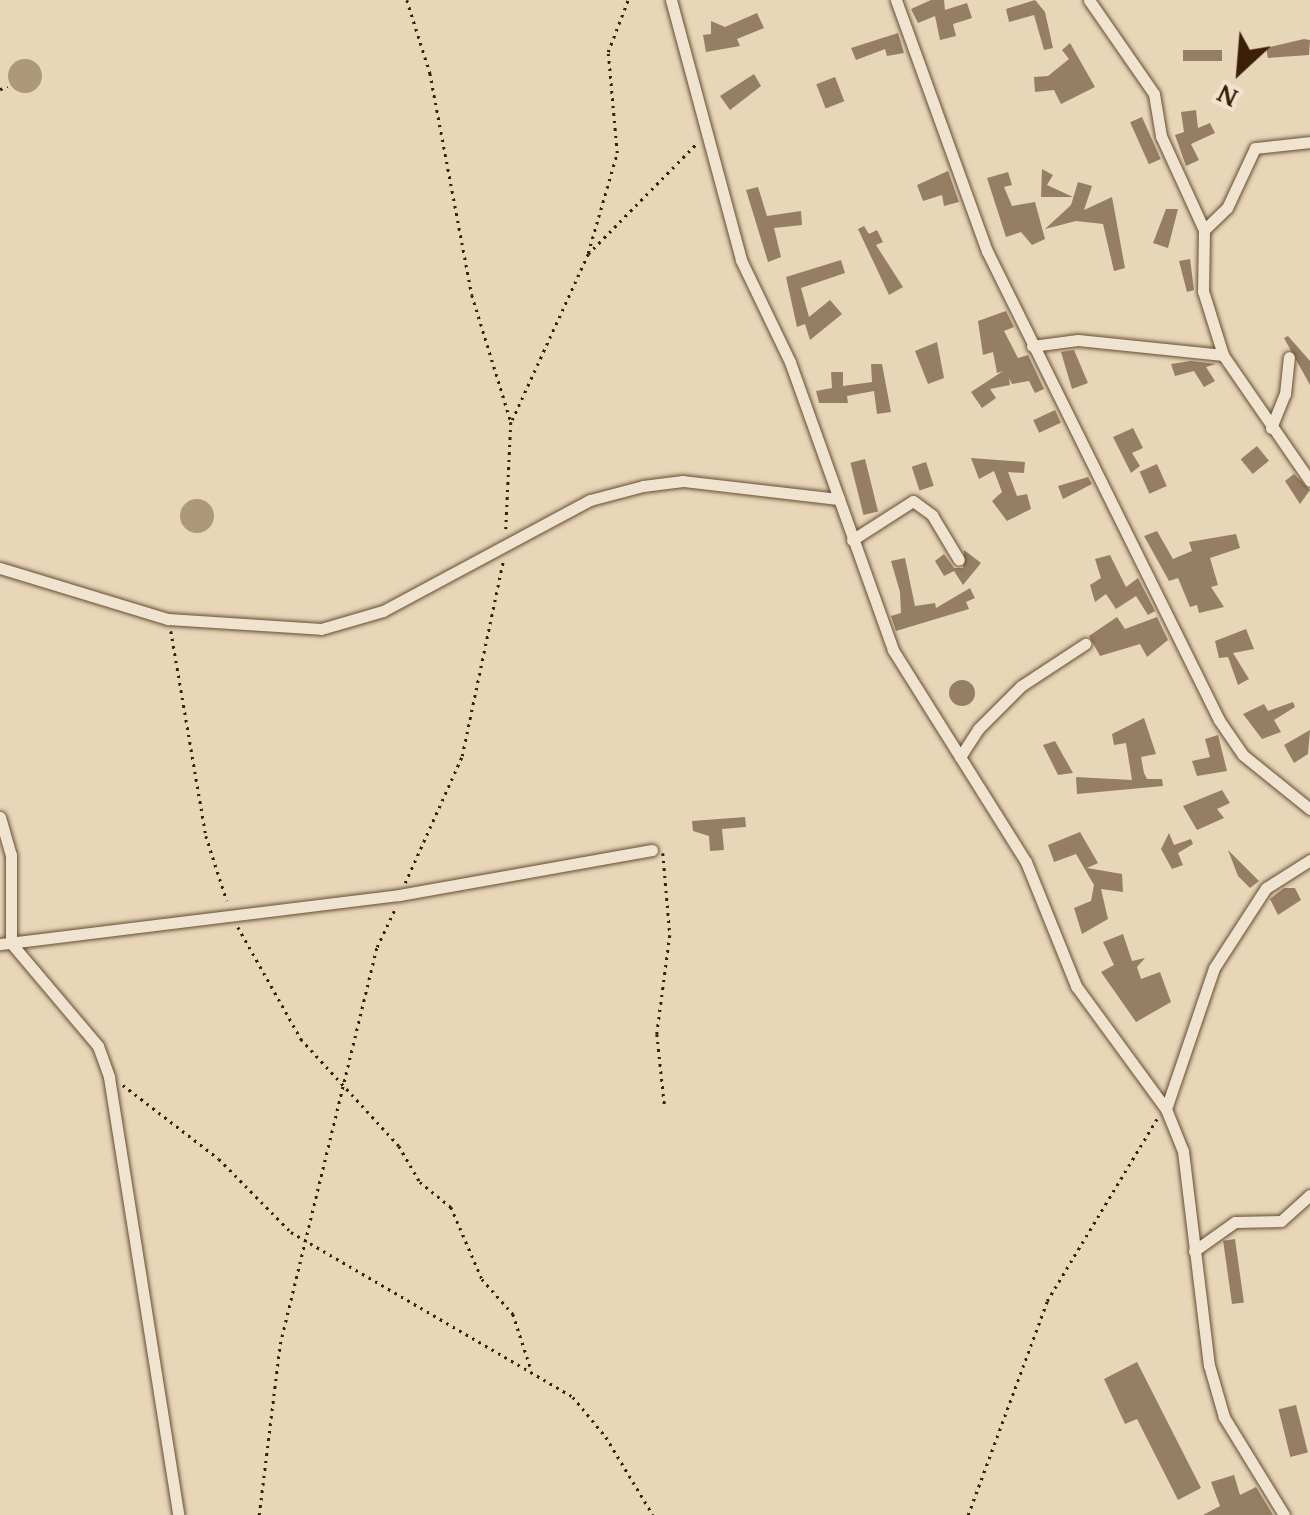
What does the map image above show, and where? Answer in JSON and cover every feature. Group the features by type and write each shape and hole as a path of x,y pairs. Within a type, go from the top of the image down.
{"street":[{"path":"672,0 741,260 790,362 894,650 1026,862 1076,986 1166,1110 1183,1151 1196,1297 1224,1417 1284,1515"},
{"path":"896,0 987,251 1231,741 1310,809"},
{"path":"1089,0 1150,82 1161,136 1204,230 1203,291 1223,355 1310,481"},
{"path":"1204,230 1227,208 1254,148 1310,142"},
{"path":"1032,346 1078,340 1223,355"},
{"path":"1271,428 1285,394 1289,357"},
{"path":"0,568 168,619 321,628 357,622 505,551 590,500 643,486 684,481 839,499"},
{"path":"852,540 913,501 932,515 959,560"},
{"path":"960,758 978,729 1021,686 1085,644"},
{"path":"0,817 11,854 6,943 98,1046 109,1077 175,1515"},
{"path":"6,943 399,895 652,850"},
{"path":"1166,1110 1214,968 1266,888 1310,860"},
{"path":"1194,1252 1235,1222 1280,1221 1310,1195"}],"path":[{"path":"258,1515 280,1344 377,947 462,756 505,551 511,422 472,295 430,73 407,0"},
{"path":"511,422 588,254 617,153 608,52 628,0"},
{"path":"0,89 8,87"},
{"path":"588,254 709,131"},
{"path":"168,619 206,836 232,916 301,1039 399,1146 420,1182 450,1208 482,1279 513,1314 531,1369"},
{"path":"652,850 665,854 669,894 657,1034 665,1109"},
{"path":"109,1077 219,1158 305,1240 531,1369 587,1413 653,1515"},
{"path":"968,1515 1047,1300 1138,1143 1166,1110"}],"shaded area":[{"path":"25,59 37,64 42,76 37,88 25,93 13,88 8,76 13,64"},
{"path":"197,499 209,504 214,516 209,528 197,533 185,528 180,516 185,504"}],"building":[{"path":"931,0 944,0 945,10 967,3 972,18 953,24 956,36 940,40 935,16 918,23 911,9"},
{"path":"1035,0 1045,12 1053,48 1044,50 1034,15 1009,22 1006,9"},
{"path":"757,13 764,28 737,39 740,46 706,52 703,35 711,34 711,21 725,27"},
{"path":"898,33 904,53 887,56 885,49 856,60 851,48"},
{"path":"1310,40 1309,55 1268,58 1266,48"},
{"path":"1070,43 1095,87 1061,104 1054,90 1035,92 1034,77 1048,76 1069,59 1062,50"},
{"path":"1183,50 1222,50 1222,61 1183,61"},
{"path":"754,74 761,86 730,110 720,96"},
{"path":"835,77 844,101 826,108 816,84"},
{"path":"1196,110 1198,128 1210,123 1215,133 1191,144 1199,160 1186,166 1175,135 1184,132 1181,112"},
{"path":"1142,117 1161,159 1149,164 1130,122"},
{"path":"1042,169 1053,175 1047,185 1073,197 1041,197"},
{"path":"948,171 959,202 944,206 942,195 923,201 917,185"},
{"path":"1008,172 1012,185 1004,187 1012,206 1035,202 1045,239 1032,245 1021,232 1006,237 987,178"},
{"path":"1078,182 1092,186 1084,210 1112,197 1125,268 1114,271 1103,224 1076,221 1045,229 1071,205"},
{"path":"758,187 767,216 801,211 802,225 774,228 781,257 768,262 746,190"},
{"path":"1166,209 1178,209 1168,248 1153,243"},
{"path":"864,226 869,234 877,230 883,242 876,245 903,287 889,295 858,229"},
{"path":"1190,259 1194,290 1187,292 1179,261"},
{"path":"841,260 845,273 801,288 809,317 830,300 842,314 810,340 805,324 797,327 786,277"},
{"path":"1006,311 1014,327 1004,331 1018,358 1028,355 1044,389 1035,393 1029,381 1012,384 1009,378 1010,385 990,389 996,398 982,408 971,392 1003,371 997,373 993,352 983,355 978,321"},
{"path":"1288,336 1310,361 1310,385 1284,338"},
{"path":"937,342 944,378 928,384 915,351"},
{"path":"1074,350 1088,383 1072,389 1061,352"},
{"path":"871,364 882,364 891,412 877,414 874,391 847,396 848,403 819,403 816,391 832,388 831,372 843,372 843,386 872,382"},
{"path":"1171,364 1216,364 1206,367 1215,381 1204,387 1194,371 1175,376"},
{"path":"1055,410 1061,423 1039,433 1033,420"},
{"path":"1133,428 1143,448 1132,453 1140,466 1131,473 1113,437"},
{"path":"1257,446 1269,461 1253,474 1241,459"},
{"path":"971,458 1025,462 1024,473 1008,472 1017,496 1027,494 1031,509 1007,521 992,501 1002,492 994,471 979,479"},
{"path":"865,459 878,511 864,515 850,463"},
{"path":"926,462 934,486 919,490 912,467"},
{"path":"1157,464 1167,486 1149,494 1140,472"},
{"path":"1294,474 1310,490 1300,504 1285,481"},
{"path":"1088,477 1092,484 1063,499 1058,486"},
{"path":"1157,531 1173,559 1192,551 1189,542 1236,534 1240,548 1210,558 1218,585 1211,587 1224,607 1199,613 1197,605 1190,607 1178,578 1169,581 1144,536"},
{"path":"964,550 981,563 963,585 954,571 944,576 935,561 944,554 954,568 963,568"},
{"path":"1110,555 1126,587 1138,578 1155,611 1148,615 1136,596 1116,609 1106,594 1095,602 1090,585 1101,578 1095,559"},
{"path":"905,558 915,606 935,603 936,608 970,588 975,598 966,602 969,609 896,631 891,616 901,613 900,592 891,561"},
{"path":"1117,617 1125,629 1157,617 1168,640 1147,657 1140,644 1100,656 1089,636"},
{"path":"1246,629 1254,649 1233,653 1249,679 1238,685 1228,657 1219,658 1215,641"},
{"path":"962,680 971,684 975,693 971,702 962,706 953,702 949,693 953,684"},
{"path":"1293,702 1295,707 1274,720 1281,732 1262,739 1243,714 1264,704 1268,711"},
{"path":"1144,718 1156,754 1141,757 1144,773 1147,779 1162,779 1163,786 1077,794 1076,777 1132,780 1126,743 1114,745 1112,734"},
{"path":"1310,730 1308,754 1294,763 1284,745"},
{"path":"1218,735 1227,771 1197,776 1192,761 1210,757 1205,739"},
{"path":"1055,741 1073,773 1058,775 1043,745"},
{"path":"1222,790 1230,803 1217,809 1224,818 1197,830 1183,806"},
{"path":"745,817 746,827 722,829 724,850 710,851 709,836 693,831 692,821"},
{"path":"1080,832 1098,863 1087,868 1122,874 1123,892 1101,889 1108,919 1082,934 1074,908 1091,901 1094,885 1076,854 1054,862 1048,845"},
{"path":"1169,833 1174,845 1191,839 1193,844 1178,853 1183,865 1172,869 1161,849"},
{"path":"1228,850 1259,881 1250,888 1238,876"},
{"path":"1284,888 1295,888 1301,900 1278,915 1270,899"},
{"path":"1123,934 1132,961 1145,958 1137,967 1141,979 1160,972 1171,1002 1136,1022 1101,972 1114,965 1103,942"},
{"path":"1235,1239 1244,1302 1232,1304 1223,1241"},
{"path":"1137,1362 1201,1488 1178,1500 1137,1419 1125,1424 1104,1379"},
{"path":"1296,1405 1308,1453 1290,1457 1279,1409"},
{"path":"1234,1475 1240,1495 1256,1487 1273,1515 1203,1515 1220,1506 1211,1482"}]}
